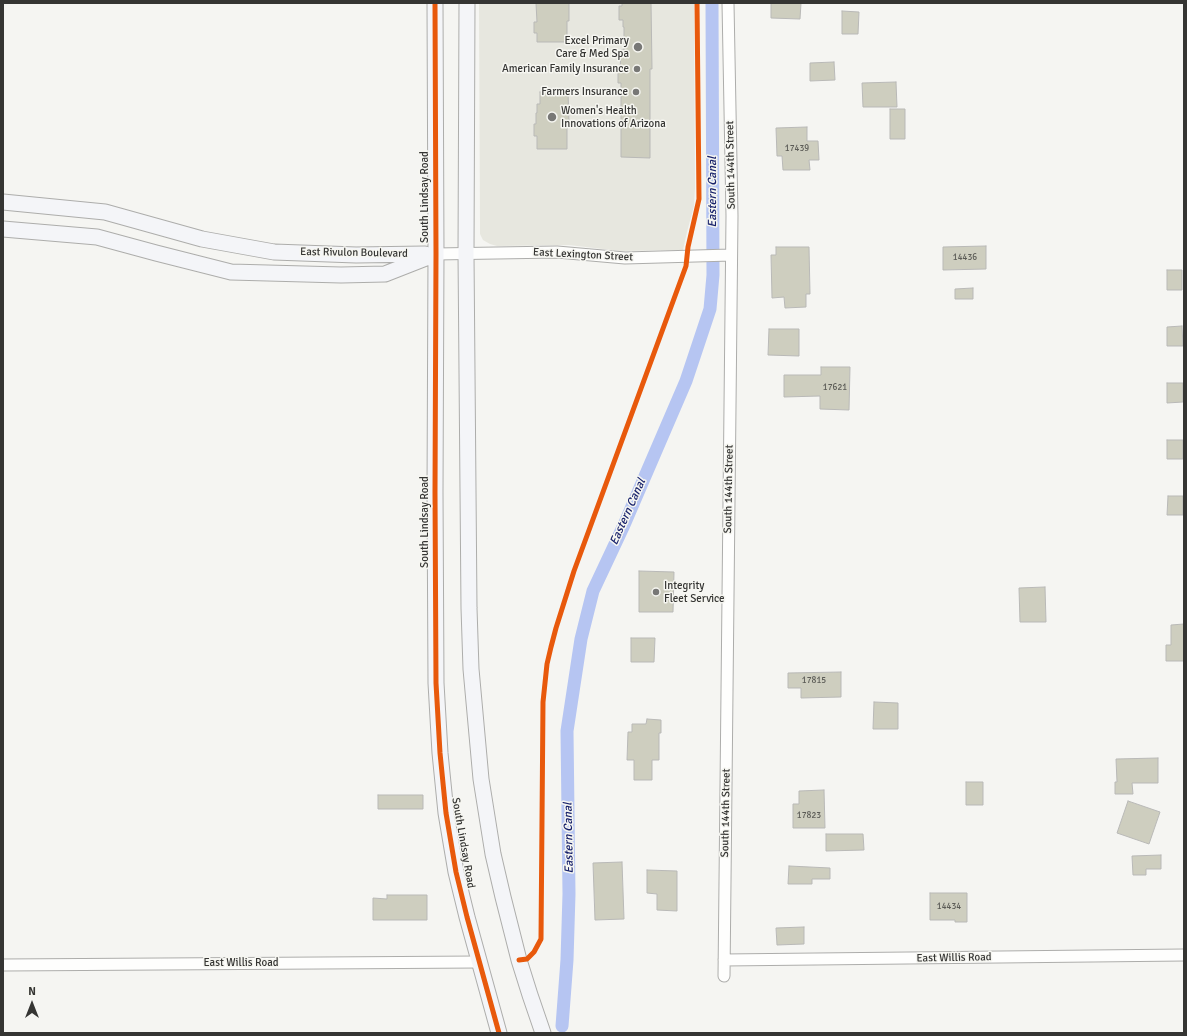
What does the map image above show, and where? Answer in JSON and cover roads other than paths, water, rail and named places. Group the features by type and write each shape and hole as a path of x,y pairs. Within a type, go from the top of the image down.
{"main road":[{"name":"South Lindsay Road","path":"435,3 436,254 434,492 436,683 446,813 456,872 499,1033"},
{"path":"467,3 466,254 469,608 471,669 481,779 493,854 519,960 543,1033"},
{"name":"East Rivulon Boulevard","path":"3,202 105,212 202,239 274,252 356,255 436,254"},
{"name":"East Rivulon Boulevard","path":"3,229 97,237 231,272 342,275 385,274 436,254"}],"street":[{"name":"South 144th Street","path":"724,976 727,256 732,216 728,3"},
{"name":"East Lexington Street","path":"436,254 557,252 625,258 727,256"},
{"name":"East Willis Road","path":"724,960 1184,955"},
{"name":"East Willis Road","path":"3,965 479,962"}],"waterway":[{"name":"Eastern Canal","path":"562,1026 567,960 569,894 567,731 581,639 593,591 624,525 686,381 710,309 713,275 712,3"}],"place":[{"name":"Excel Primary Care & Med Spa","path":"638,47"},
{"name":"American Family Insurance","path":"637,69"},
{"name":"Farmers Insurance","path":"636,92"},
{"name":"Women's Health Innovations of Arizona","path":"552,117"},
{"name":"Integrity Fleet Service","path":"656,592"}]}
